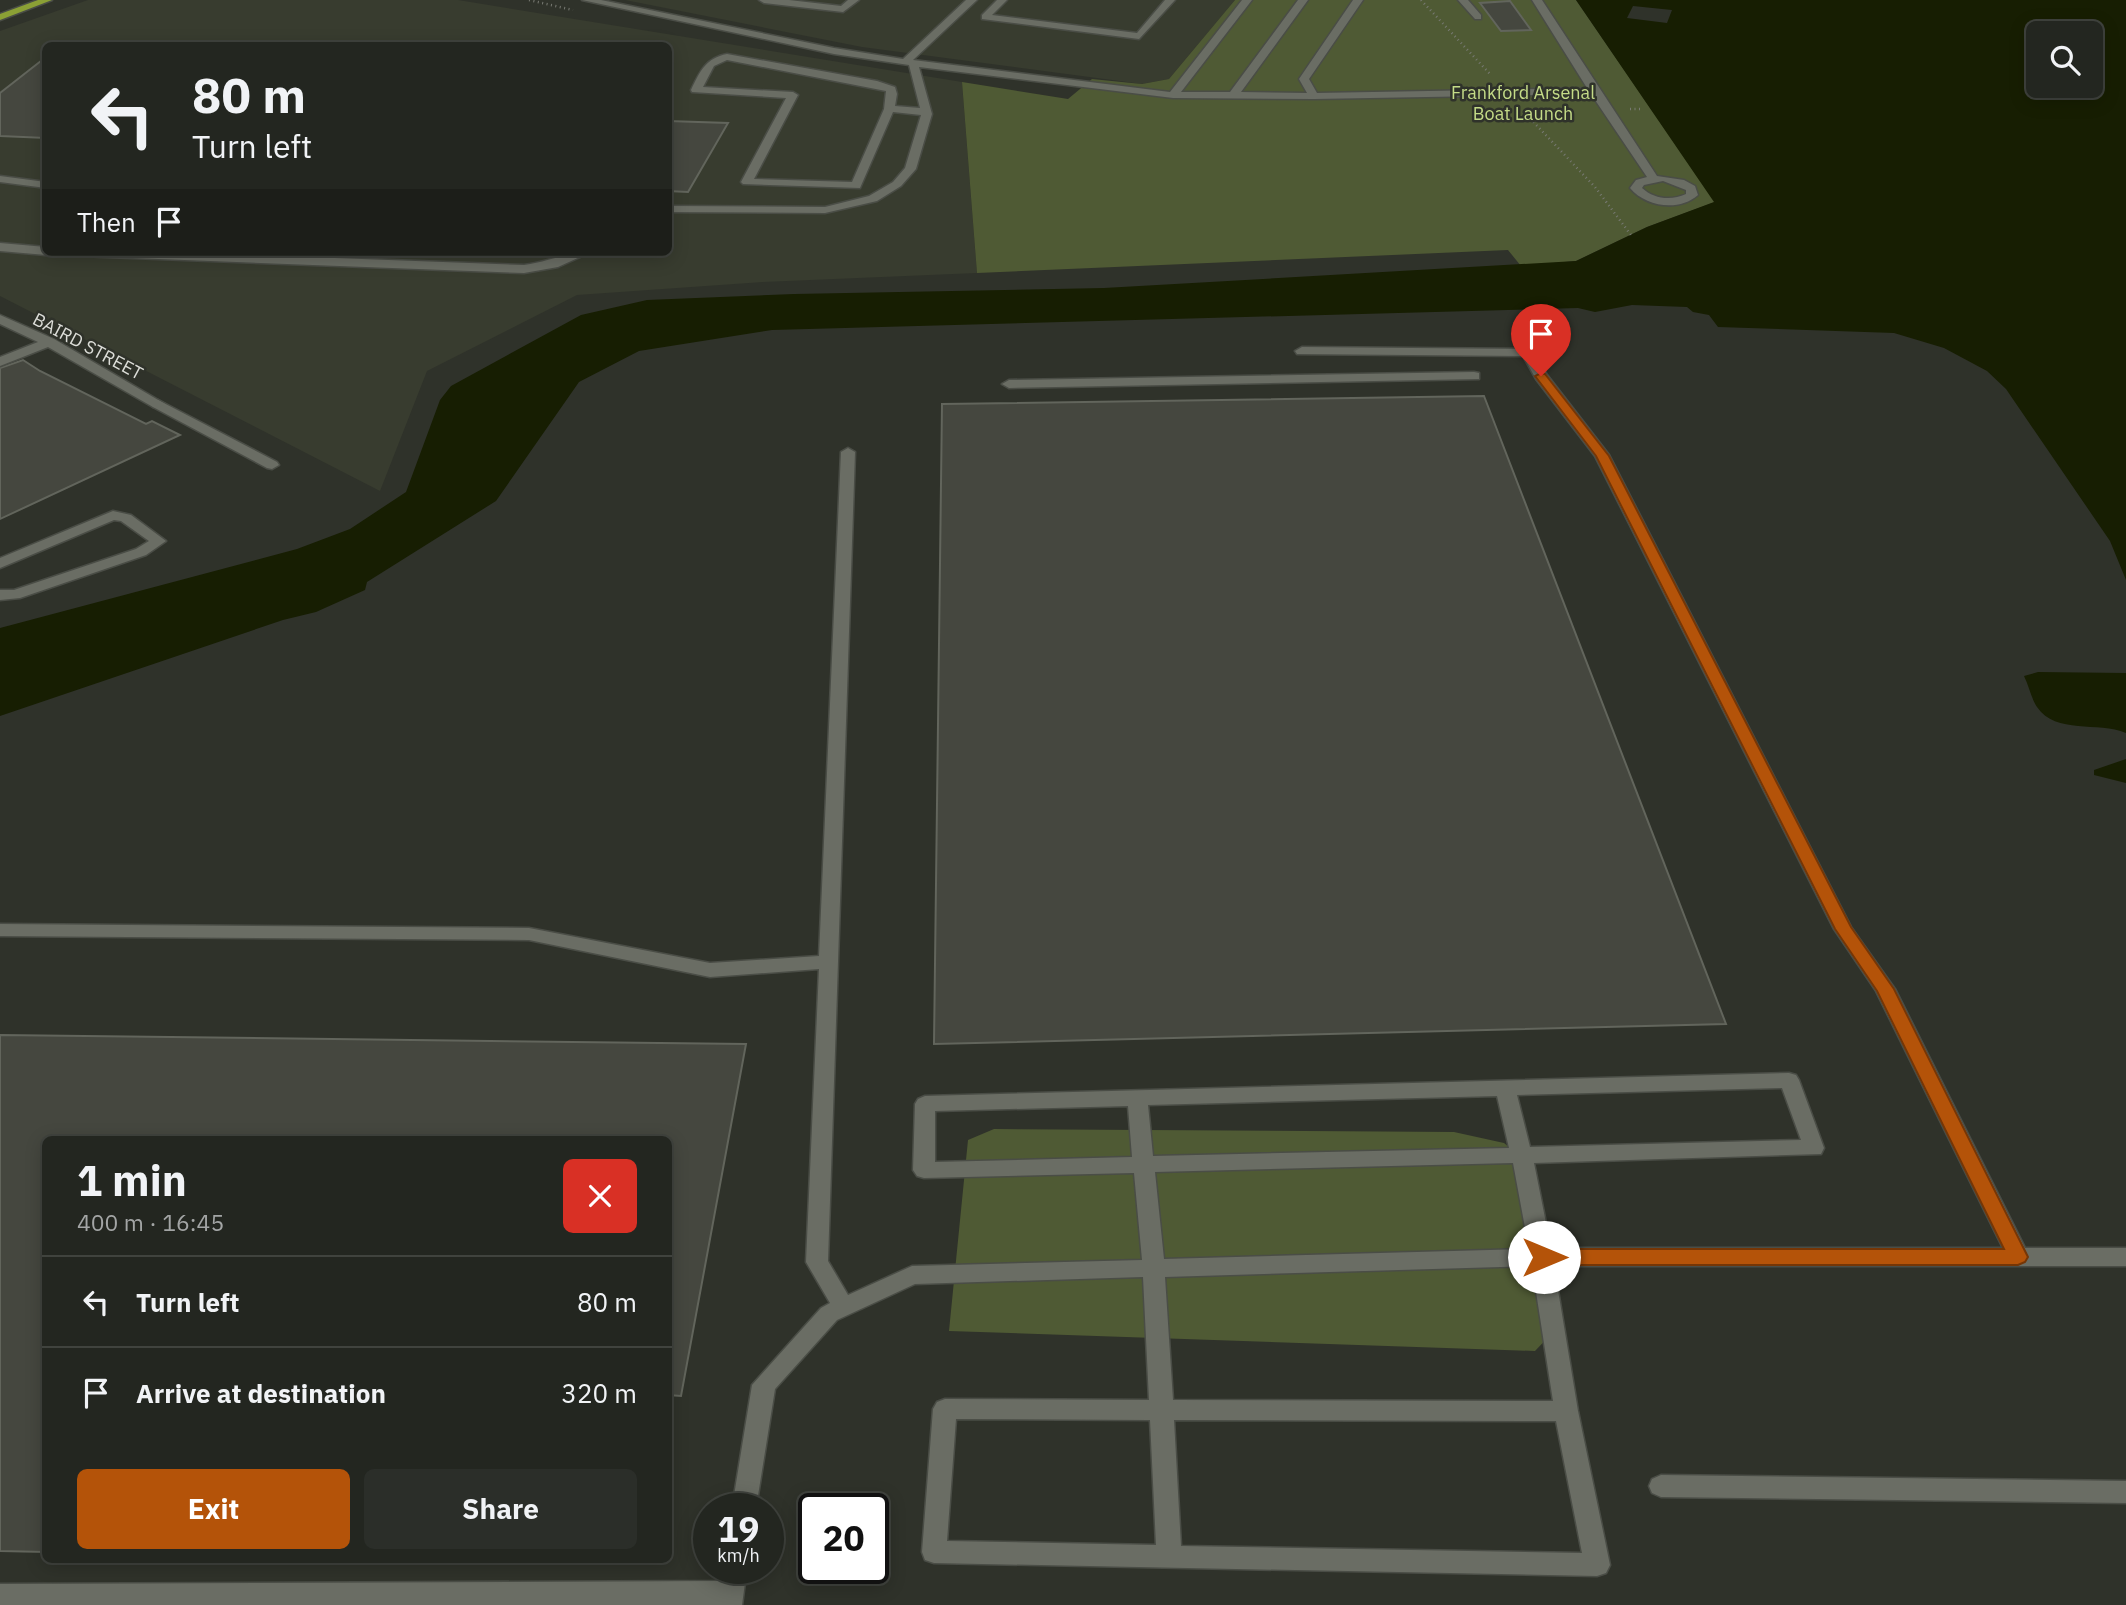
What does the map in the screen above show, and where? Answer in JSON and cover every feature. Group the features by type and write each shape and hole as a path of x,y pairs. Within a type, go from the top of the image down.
{"main road":[{"path":"0,17 47,0"}],"street":[{"path":"587,0 834,51 1172,95 1314,96 1594,91"},
{"path":"764,0 843,9 854,0"},
{"path":"909,62 972,0"},
{"path":"1002,0 985,17 1139,36 1170,0"},
{"path":"1172,95 1247,0"},
{"path":"1233,96 1303,0"},
{"path":"1314,96 1304,79 1358,0"},
{"path":"1463,0 1478,17"},
{"path":"1537,0 1594,91 1654,178"},
{"path":"727,57 877,84 891,89 889,110 856,186 747,182 793,95 696,90 710,62 727,57"},
{"path":"672,210 825,210 873,200 897,184 909,169 927,112 909,62"},
{"path":"889,110 927,112"},
{"path":"0,179 42,184"},
{"path":"0,247 42,251"},
{"path":"184,256 524,269 554,264 575,256"},
{"name":"BAIRD STREET","path":"0,319 49,342 272,465"},
{"path":"0,362 49,342"},
{"path":"1302,351 1527,352 1541,376 1602,456 1843,929 1885,989 2018,1257"},
{"path":"1385,352 1399,378"},
{"path":"1009,384 1474,376"},
{"path":"844,1307 817,1262 848,452"},
{"path":"0,562 113,515 127,518 159,541 141,552 28,591 15,595 0,595"},
{"path":"0,930 529,934 710,970 828,962"},
{"path":"1789,1080 1814,1148 924,1170 925,1104 1505,1088 1789,1080"},
{"path":"1505,1088 1523,1155 1544,1257 1566,1411 1597,1565 934,1552 945,1409 1566,1411"},
{"path":"1136,1098 1154,1269 1169,1556"},
{"path":"746,1493 764,1385 829,1314 912,1276 1544,1257 2126,1257"},
{"path":"1661,1486 2126,1492"},
{"path":"0,1596 731,1588"}],"path":[{"path":"1421,0 1496,81"},
{"path":"1524,112 1600,193 1631,235"}],"shaded area":[{"path":"88,0 458,0 962,82 977,273 763,282 577,295 427,371 380,491 0,296 0,31"},
{"path":"625,0 1235,0 1169,79 1142,84 862,47"},
{"path":"1576,0 2126,0 2126,580 2110,541 2006,389 1987,371 1944,348 1894,333 1718,327 1709,315 1693,312 1687,307 1632,305 1595,312 1578,308 772,330 639,351 579,382 496,501 367,582 365,590 316,612 283,620 0,716 0,628 297,549 350,529 406,492 440,400 451,386 581,315 647,300 794,294 1104,288 1576,261 1647,227 1714,202"},
{"path":"2038,672 2126,673 2126,733 2066,724 2045,716 2037,707 2024,676"},
{"path":"2126,759 2126,783 2094,775 2094,770"}],"green space":[{"name":"Frankford Arsenal Boat Launch","path":"1235,0 1576,0 1715,202 1647,227 1576,261 1521,266 1508,250 977,273 962,82 1068,99 1092,79 1142,84 1169,79"},
{"path":"994,1129 1454,1132 1504,1143 1530,1164 1556,1329 1535,1351 949,1331 968,1140"}],"pier":[{"path":"1633,6 1672,10 1667,23 1627,18"}],"building":[{"path":"1510,1 1531,30 1501,31 1480,3"},
{"path":"42,60 42,138 0,136 0,93"},
{"path":"672,121 728,123 688,192 672,191"},
{"path":"23,360 146,424 152,421 180,435 0,519 0,368"},
{"path":"1484,396 1726,1024 934,1044 942,404"},
{"path":"0,1035 746,1044 681,1396 672,1395 672,1136 42,1136 42,1552 0,1551"}],"route":[{"path":"1541,376 1602,456 1843,929 1885,989 2018,1257 1544,1257"}]}
